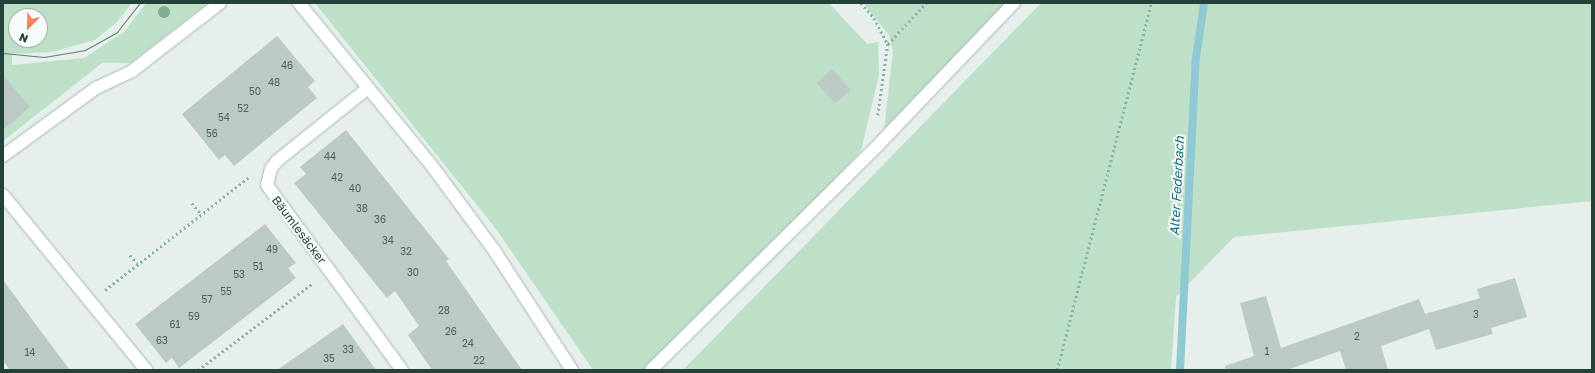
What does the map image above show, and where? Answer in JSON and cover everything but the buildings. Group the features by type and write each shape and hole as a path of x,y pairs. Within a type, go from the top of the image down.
{"street":[{"path":"3,156 96,88 132,71 220,3"},
{"path":"299,3 432,166 494,250 572,370"},
{"path":"651,370 880,143 1014,3"},
{"path":"268,176 277,161 368,88"},
{"name":"Bäumlesäcker","path":"268,176 271,194 402,370"},
{"path":"3,195 92,301 146,370"}],"path":[{"path":"861,3 874,18 888,44"},
{"path":"880,143 873,132 888,44 926,3"},
{"path":"1057,370 1151,3"},
{"path":"92,301 137,263 246,178 268,176"},
{"path":"192,203 200,213"},
{"path":"130,255 137,263"},
{"path":"198,370 329,270"}],"green space":[{"path":"3,3 132,3 116,23 95,40 52,52 12,54 12,65 84,58 125,31 146,3 208,3 130,63 102,63 3,141"},
{"path":"315,3 829,3 867,44 878,42 879,75 861,151 811,204 643,370 593,370 496,229"},
{"path":"863,3 1006,3 884,129 893,51 889,35"},
{"path":"1041,3 1592,3 1592,201 1234,237 1176,297 1171,370 683,370"}],"waterway":[{"name":"Alter Federbach","path":"1180,370 1196,58 1204,3"}],"tram line":[{"path":"3,53 44,57 85,50 117,32 140,3"}]}
